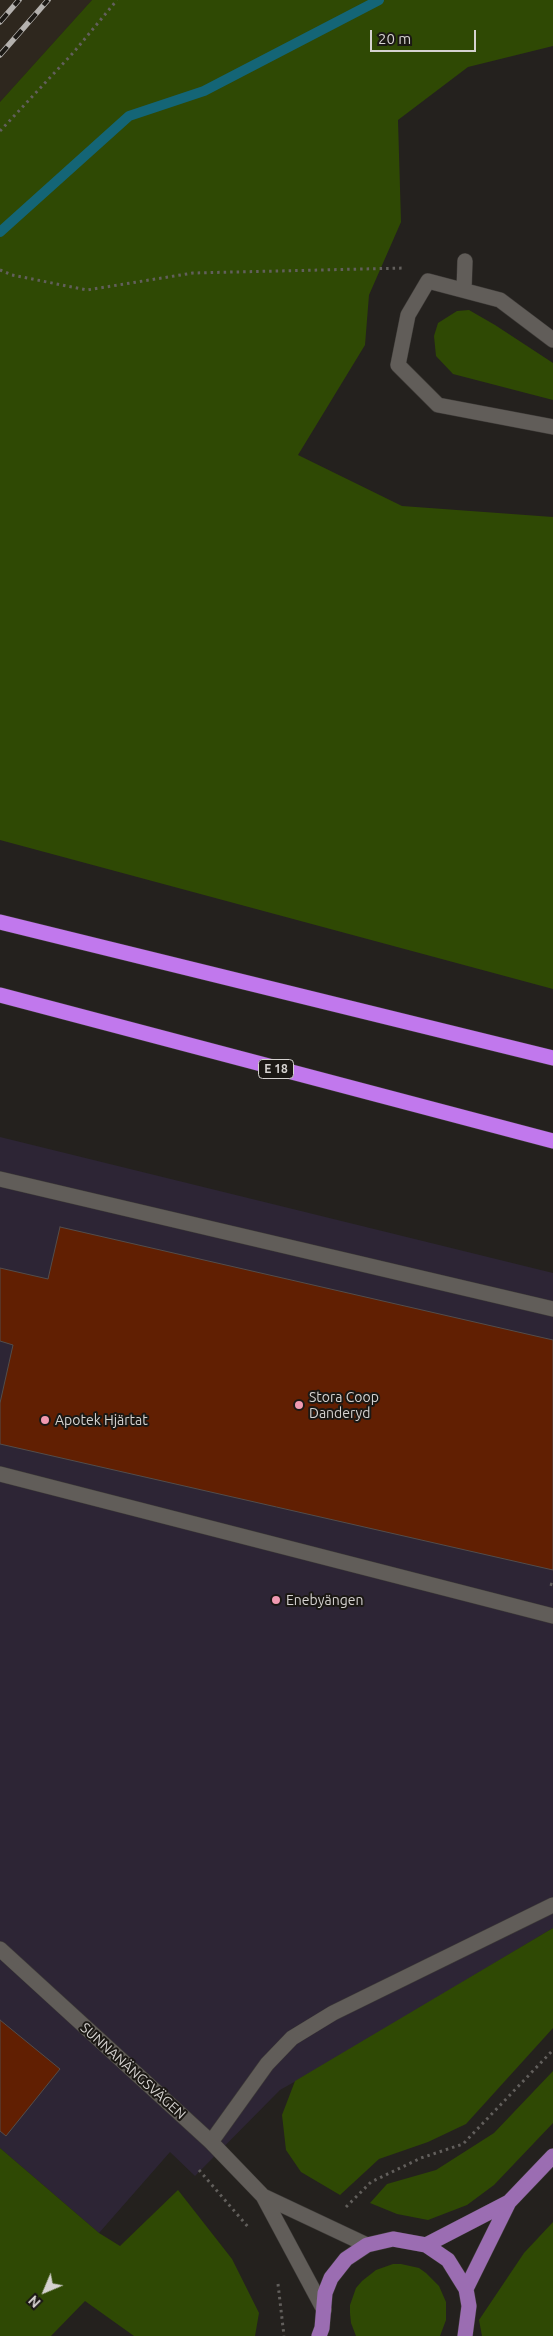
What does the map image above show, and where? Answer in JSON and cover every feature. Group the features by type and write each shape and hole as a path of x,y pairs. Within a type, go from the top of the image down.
{"highway":[{"path":"0,922 553,1058"},
{"name":"E 18","path":"0,995 553,1141"}],"main road":[{"path":"466,2289 509,2202 553,2156"},
{"path":"426,2245 509,2202"},
{"path":"322,2333 325,2293 331,2278 346,2259 367,2245 393,2238 426,2245 448,2260 466,2289 469,2306 465,2336"}],"street":[{"path":"464,290 465,261"},
{"path":"553,340 500,300 428,281 408,315 398,365 438,405 553,427"},
{"path":"0,1179 553,1309"},
{"path":"0,1474 553,1616"},
{"path":"211,2142 267,2064 292,2038 333,2013 553,1905"},
{"name":"SUNNANÄNGSVÄGEN","path":"0,1949 211,2142 263,2196 324,2310"},
{"name":"SUNNANÄNGSVÄGEN","path":"263,2196 367,2245"}],"path":[{"path":"0,131 72,54 117,0"},
{"path":"0,270 12,275 87,290 193,273 409,268"},
{"path":"326,2226 371,2182 421,2158 463,2144 553,2050"},
{"path":"196,2167 253,2233"},
{"path":"279,2285 298,2259"},
{"path":"274,2276 279,2285 284,2336"}],"shaded area":[{"path":"0,0 92,0 0,102"},
{"name":"Enebyängen","path":"0,1137 553,1273 553,1928 342,2055 280,2090 195,2176 170,2152 99,2233 0,2148"}],"green space":[{"path":"92,0 553,0 553,46 468,67 398,120 401,222 369,295 365,345 298,455 402,506 553,517 553,989 0,840 0,102"},
{"path":"469,310 553,363 553,400 453,374 436,356 434,336 438,323 457,311"},
{"path":"553,1928 553,2028 466,2124 428,2142 379,2159 340,2195 301,2172 286,2150 282,2115 295,2081"},
{"path":"553,2071 553,2123 494,2185 467,2205 428,2220 397,2214 370,2203 387,2184 436,2170 494,2133"},
{"path":"0,2148 99,2233 120,2246 178,2190 232,2259 259,2313 255,2336 134,2336 85,2301 51,2336 0,2336"},
{"path":"553,2222 553,2336 482,2336 479,2320 524,2253"},
{"path":"393,2264 419,2268 439,2286 446,2302 446,2320 440,2336 356,2336 351,2323 350,2305 356,2288 376,2270"}],"building":[{"path":"60,1227 553,1340 553,1570 0,1444 0,1403 13,1345 0,1341 0,1268 48,1279"},
{"path":"0,2020 60,2069 6,2136 0,2131"}],"waterway":[{"path":"0,232 129,116 204,91 379,0"}],"railway":[{"path":"0,22 19,0"},
{"path":"0,55 48,0"}],"place":[{"name":"Stora Coop Danderyd","path":"299,1405"},
{"name":"Apotek Hjärtat","path":"45,1420"},
{"name":"Enebyängen","path":"276,1600"}]}
